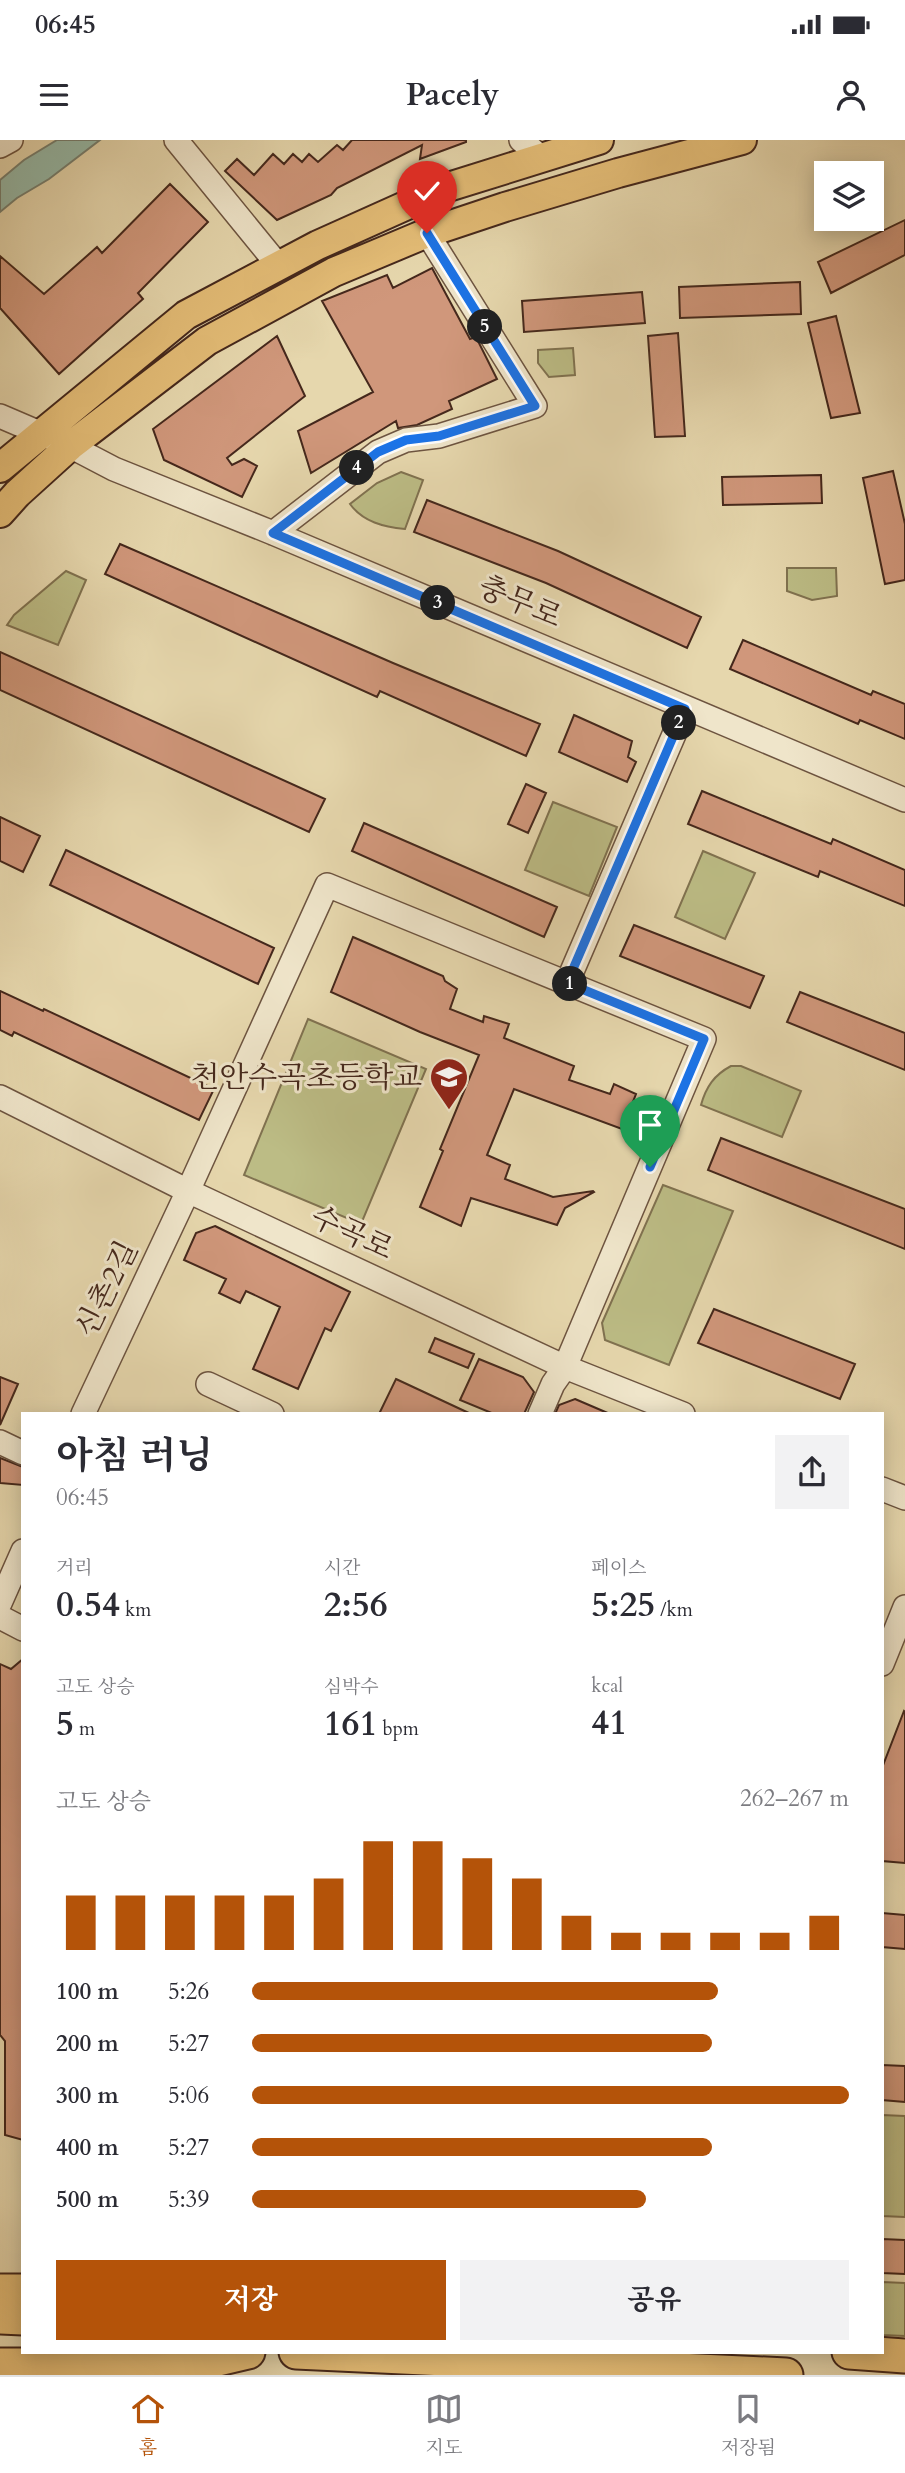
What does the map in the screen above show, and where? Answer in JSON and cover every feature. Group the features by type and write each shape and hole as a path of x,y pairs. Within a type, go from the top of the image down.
{"highway":[{"path":"0,2291 21,2291"},
{"path":"0,2317 21,2318"},
{"path":"0,2344 21,2345"},
{"path":"0,2365 192,2365 239,2354"},
{"path":"386,2354 746,2362 786,2375"},
{"path":"877,2354 905,2356"}],"main road":[{"path":"0,468 186,315 278,265 445,188 599,140"},
{"path":"0,513 17,494 71,446 207,341 334,272 427,233 618,173 742,140"}],"street":[{"path":"0,146 11,140"},
{"path":"176,140 278,265"},
{"path":"521,140 543,159"},
{"path":"273,533 378,452 406,440 439,436 535,406 427,233"},
{"name":"충무로","path":"0,416 71,446 114,469 273,533 905,800"},
{"path":"541,1412 553,1384 565,1367 704,1039 567,983 685,709"},
{"name":"신촌2길","path":"84,1412 327,885 567,983"},
{"name":"수곡로","path":"0,1097 188,1191 565,1367 678,1412"},
{"path":"208,1384 268,1412"},
{"path":"0,1443 21,1452"},
{"path":"884,1490 905,1498"},
{"path":"0,1603 21,1556"},
{"path":"884,1659 905,1607"},
{"path":"0,1617 21,1628"}],"green space":[{"path":"573,348 575,375 549,377 538,363 538,350"},
{"path":"401,472 423,480 405,529 374,522 361,515 350,504 377,483"},
{"path":"787,568 836,568 837,596 812,600 787,591"},
{"path":"66,571 86,580 58,645 7,625 14,615"},
{"path":"553,802 617,827 589,896 525,870"},
{"path":"703,851 755,873 725,939 675,917"},
{"path":"308,1019 426,1069 361,1224 244,1175"},
{"path":"731,1066 741,1066 801,1091 782,1137 701,1105 712,1082"},
{"path":"663,1185 733,1211 669,1365 605,1340 602,1323"},
{"path":"884,2115 905,2116 905,2217 884,2216"},
{"path":"884,2282 905,2283 905,2336 884,2335"}],"shaded area":[{"path":"57,140 100,140 0,212 0,180 24,160"}],"building":[{"path":"352,140 466,142 420,159 422,145 337,188 331,195 277,220 225,171 237,159 254,175 273,154 284,164 293,154 302,162 309,154 318,162 337,145 343,150"},
{"path":"170,184 208,222 138,293 143,299 59,374 0,308 0,256 44,294 97,247 102,253"},
{"path":"905,220 905,255 831,293 818,262"},
{"path":"432,268 470,339 476,337 497,379 449,401 452,409 417,425 398,428 396,421 311,473 298,431 373,392 322,301 387,275 393,288"},
{"path":"800,282 801,314 680,318 679,287"},
{"path":"642,292 645,323 524,332 522,301"},
{"path":"836,316 860,413 831,418 808,323"},
{"path":"678,333 685,436 655,437 648,336"},
{"path":"277,336 305,396 227,458 232,465 244,459 257,466 242,497 164,460 153,429"},
{"path":"893,471 905,524 905,580 885,584 863,478"},
{"path":"821,475 822,503 723,505 722,477"},
{"path":"427,500 558,551 701,617 687,648 546,583 414,532"},
{"path":"120,544 540,724 526,756 380,691 377,697 105,574"},
{"path":"743,640 871,695 873,691 905,704 905,739 860,720 858,724 730,669"},
{"path":"0,652 325,799 309,832 0,690"},
{"path":"574,715 632,741 628,757 636,762 627,782 559,752"},
{"path":"526,784 546,793 528,833 508,824"},
{"path":"702,791 831,844 833,839 905,870 905,906 820,871 818,877 688,824"},
{"path":"0,817 40,836 23,872 0,861"},
{"path":"364,823 557,907 544,937 352,851"},
{"path":"66,850 274,948 258,984 50,885"},
{"path":"634,925 764,976 750,1008 620,956"},
{"path":"353,937 443,976 445,981 457,989 450,1009 483,1022 484,1016 509,1024 504,1038 574,1066 569,1080 610,1094 614,1084 636,1094 622,1129 514,1089 487,1155 510,1165 505,1179 553,1197 594,1192 565,1208 557,1225 471,1198 461,1226 420,1207 443,1151 440,1149 479,1055 331,992"},
{"path":"0,991 214,1089 199,1120 14,1032 12,1036 0,1030"},
{"path":"800,992 905,1033 905,1070 787,1022"},
{"path":"721,1138 905,1209 905,1249 708,1170"},
{"path":"215,1226 350,1292 331,1331 325,1328 298,1389 253,1369 280,1307 246,1291 240,1303 219,1293 226,1279 184,1260 196,1233"},
{"path":"714,1309 855,1364 840,1399 698,1343"},
{"path":"435,1338 474,1354 468,1368 429,1352"},
{"path":"479,1359 523,1377 534,1392 525,1412 489,1412 460,1400"},
{"path":"0,1377 18,1384 0,1425"},
{"path":"396,1379 467,1412 380,1412"},
{"path":"575,1399 605,1412 556,1412 559,1405"},
{"path":"0,1458 21,1466 21,1485 0,1483"},
{"path":"21,1661 21,2139 5,2135 5,2041 0,2035 0,1664 11,1669"},
{"path":"904,1711 905,1863 884,1861 884,1763"},
{"path":"884,1913 905,1915 905,1949 884,1947"},
{"path":"884,2065 905,2066 905,2102 884,2100"},
{"path":"884,2239 905,2240 905,2274 884,2273"}],"place":[{"name":"천안수곡초등학교","path":"449,1111"}],"route":[{"path":"427,233 535,406 439,436 406,440 378,452 273,533 685,709 567,983 704,1039 650,1167"}]}
